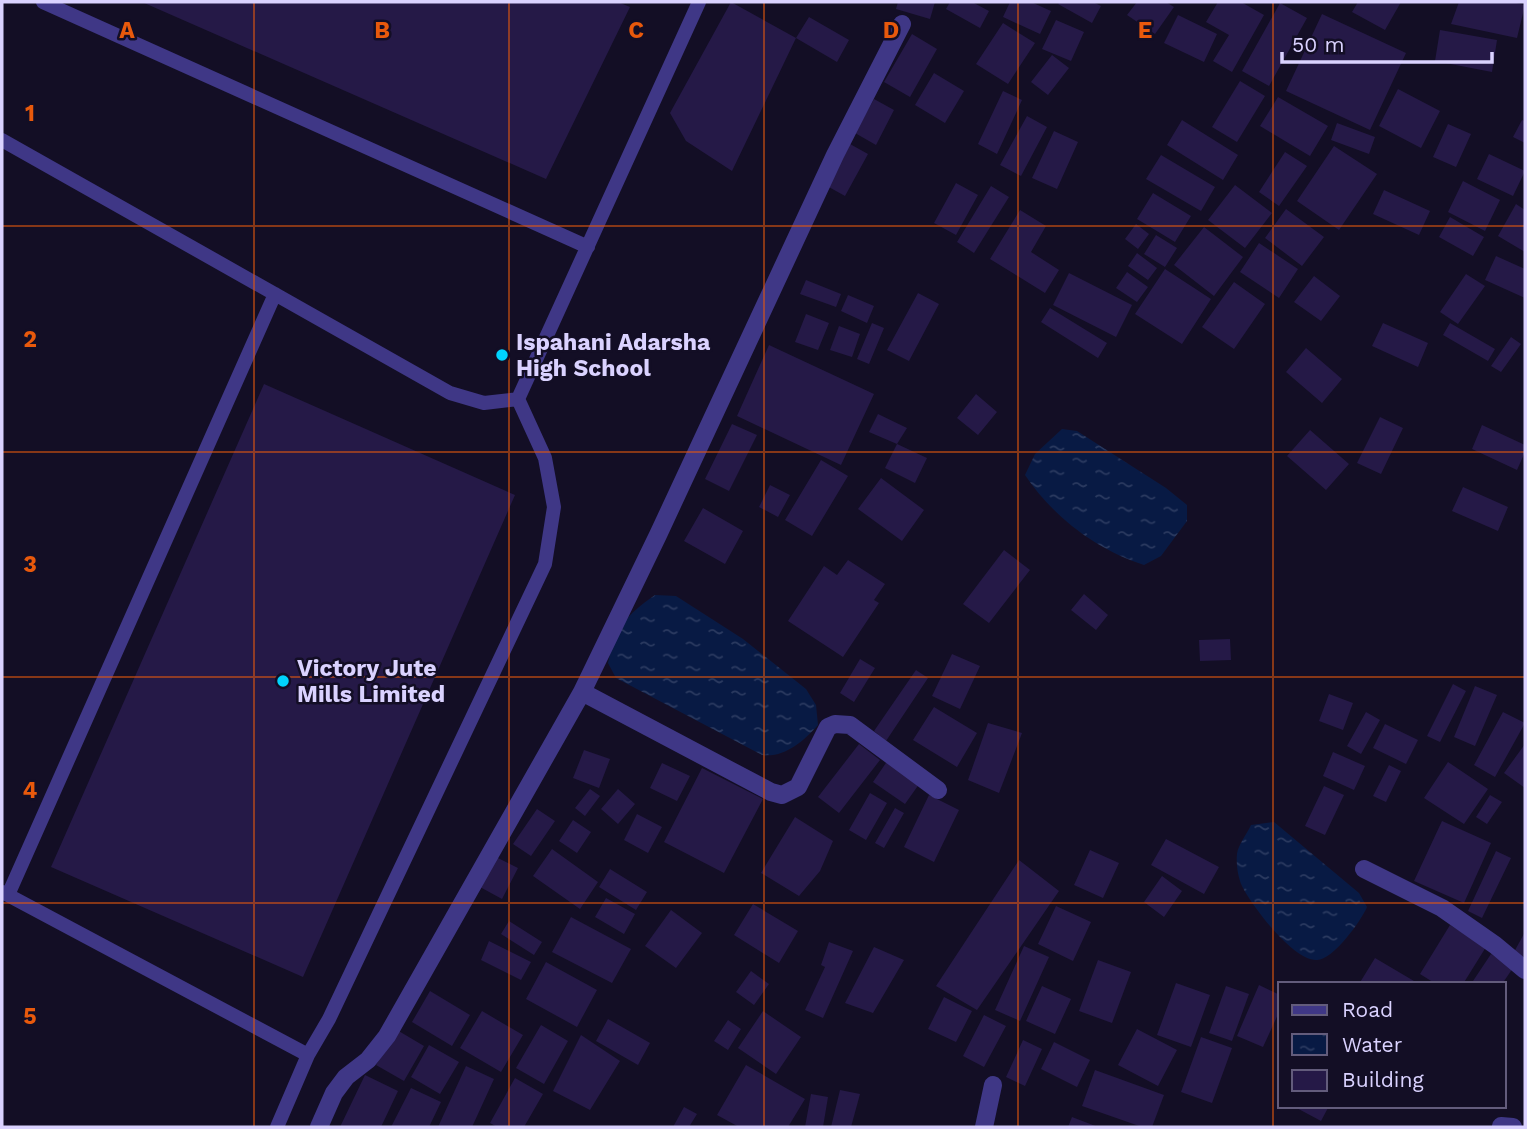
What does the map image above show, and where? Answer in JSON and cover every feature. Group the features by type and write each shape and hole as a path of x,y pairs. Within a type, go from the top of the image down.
{"street":[{"path":"319,1127 334,1093 346,1077 368,1060 387,1036 582,692 829,167 902,24"},
{"path":"582,692 771,792 782,795 798,787 828,727 835,724 850,725 938,790"},
{"path":"1364,869 1442,908 1525,970"},
{"path":"984,1127 993,1085"}],"lane":[{"path":"43,2 588,247"},
{"path":"277,1127 308,1055 329,1020 545,564 554,507 545,458 519,399 699,2"},
{"path":"2,140 450,393 484,403 519,399"},
{"path":"275,294 5,893 308,1055"}],"water":[{"path":"1062,429 1077,431 1166,488 1187,505 1187,521 1161,556 1144,565 1110,551 1077,530 1036,490 1025,475 1035,454"},
{"path":"655,595 676,596 743,639 806,689 816,705 818,725 793,748 778,754 762,755 616,678 608,663 619,631 629,616"},
{"path":"1274,822 1359,893 1367,907 1346,939 1323,958 1307,958 1285,942 1255,906 1241,882 1238,851 1251,825"}],"building":[{"path":"142,2 618,2 630,7 546,179"},
{"path":"731,2 796,38 732,171 686,141 670,113"},
{"path":"898,2 935,2 930,19 896,9"},
{"path":"950,2 972,2 989,11 980,28 946,9"},
{"path":"1010,2 1031,2 1051,11 1040,34 1003,17"},
{"path":"1093,2 1101,6 1092,23 1058,4"},
{"path":"1137,2 1166,2 1174,7 1155,34 1127,15"},
{"path":"1218,2 1241,2 1264,15 1232,72 1213,61 1229,35 1206,22"},
{"path":"1358,2 1401,2 1385,30 1352,12"},
{"path":"1459,2 1512,2 1525,5 1517,38 1451,24"},
{"path":"1280,3 1307,18 1269,86 1242,71"},
{"path":"1322,14 1406,53 1370,130 1286,91"},
{"path":"1178,15 1217,34 1204,62 1164,43"},
{"path":"809,17 849,40 837,62 796,38"},
{"path":"1056,20 1084,32 1071,61 1042,49"},
{"path":"1003,23 1035,43 1008,84 976,64"},
{"path":"1440,30 1497,40 1492,72 1435,61"},
{"path":"912,34 937,49 910,97 884,82"},
{"path":"1052,55 1069,68 1048,95 1031,82"},
{"path":"934,73 964,91 945,123 915,105"},
{"path":"1240,81 1265,96 1237,142 1212,127"},
{"path":"1398,89 1440,111 1421,148 1379,126"},
{"path":"1003,91 1022,100 997,154 978,144"},
{"path":"1278,97 1328,126 1310,156 1260,126"},
{"path":"874,99 894,110 876,145 855,133"},
{"path":"1027,116 1047,127 1021,176 1000,165"},
{"path":"1182,120 1238,155 1223,180 1167,145"},
{"path":"1522,120 1525,121 1525,143 1513,137"},
{"path":"1337,123 1375,137 1369,154 1331,140"},
{"path":"1448,124 1471,134 1456,167 1433,157"},
{"path":"1054,131 1078,142 1057,189 1032,178"},
{"path":"850,144 868,154 845,196 827,186"},
{"path":"1334,146 1377,174 1339,230 1297,201"},
{"path":"1285,152 1307,166 1279,206 1259,192"},
{"path":"1489,154 1525,171 1513,196 1477,179"},
{"path":"1161,155 1215,187 1201,211 1146,179"},
{"path":"1463,181 1500,200 1485,231 1448,212"},
{"path":"956,183 978,195 956,235 934,223"},
{"path":"1235,185 1272,213 1245,248 1208,220"},
{"path":"991,186 1009,197 974,253 957,242"},
{"path":"1384,190 1430,211 1419,235 1373,214"},
{"path":"1153,193 1191,216 1175,242 1137,219"},
{"path":"1516,204 1525,210 1525,252 1498,236"},
{"path":"1286,209 1324,237 1302,266 1265,238"},
{"path":"1020,210 1046,226 1031,252 1059,270 1045,293 990,259"},
{"path":"1450,217 1484,237 1473,256 1439,237"},
{"path":"1136,224 1149,234 1138,249 1125,239"},
{"path":"1204,227 1243,257 1214,296 1174,265"},
{"path":"1156,235 1177,248 1165,267 1144,254"},
{"path":"1259,243 1298,269 1279,298 1240,272"},
{"path":"1137,253 1157,268 1148,280 1128,266"},
{"path":"1496,256 1525,269 1525,298 1485,280"},
{"path":"1165,269 1211,299 1182,344 1135,314"},
{"path":"1127,272 1148,287 1137,302 1116,288"},
{"path":"1069,273 1132,305 1116,337 1053,305"},
{"path":"1466,274 1485,286 1458,324 1440,312"},
{"path":"1314,276 1340,296 1321,321 1294,302"},
{"path":"806,280 841,294 836,307 800,294"},
{"path":"1234,282 1265,304 1234,349 1202,327"},
{"path":"918,293 939,304 909,361 887,350"},
{"path":"848,295 874,306 867,323 841,311"},
{"path":"1050,308 1107,343 1098,358 1041,322"},
{"path":"806,314 829,323 818,350 795,342"},
{"path":"872,323 884,328 869,364 857,359"},
{"path":"1383,323 1428,343 1418,367 1372,346"},
{"path":"1450,323 1495,349 1488,361 1443,335"},
{"path":"839,326 860,334 852,357 830,350"},
{"path":"1511,337 1521,344 1501,372 1491,366"},
{"path":"769,345 874,394 841,465 737,416"},
{"path":"1306,348 1342,379 1322,403 1286,372"},
{"name":"Victory Jute Mills Limited","path":"264,384 515,495 303,977 51,867"},
{"path":"976,394 997,412 978,435 957,418"},
{"path":"878,414 907,428 897,444 869,432"},
{"path":"1380,417 1403,428 1381,474 1357,463"},
{"path":"732,424 757,435 729,491 705,479"},
{"path":"1482,425 1525,445 1525,452 1517,470 1472,449"},
{"path":"1310,430 1349,464 1326,490 1287,456"},
{"path":"897,444 927,458 915,483 885,468"},
{"path":"821,460 848,476 812,536 785,520"},
{"path":"881,478 924,510 902,541 858,509"},
{"path":"770,485 790,495 778,517 759,507"},
{"path":"1463,487 1508,507 1498,531 1452,511"},
{"path":"703,508 743,531 725,564 684,541"},
{"path":"1004,550 1030,570 989,623 963,604"},
{"path":"848,560 885,584 874,600 879,603 843,657 788,621 824,566 837,575"},
{"path":"1084,594 1108,615 1096,630 1071,610"},
{"path":"1230,639 1231,660 1200,661 1199,640"},
{"path":"952,654 980,666 960,709 932,696"},
{"path":"860,659 875,668 854,702 840,693"},
{"path":"916,670 928,678 886,741 874,731"},
{"path":"1453,684 1466,691 1440,742 1427,736"},
{"path":"1475,686 1497,695 1475,746 1454,737"},
{"path":"1329,694 1353,703 1343,730 1319,721"},
{"path":"934,707 977,733 957,767 913,740"},
{"path":"1366,712 1380,720 1361,754 1347,746"},
{"path":"1503,712 1525,723 1495,777 1474,765"},
{"path":"988,723 1022,733 999,793 968,780"},
{"path":"1385,724 1418,740 1406,764 1373,748"},
{"path":"859,744 880,760 839,813 818,797"},
{"path":"1525,744 1525,788 1504,773"},
{"path":"584,750 610,759 599,788 573,778"},
{"path":"1333,752 1365,766 1354,790 1323,776"},
{"path":"890,757 922,780 905,804 873,782"},
{"path":"1448,762 1488,789 1464,824 1424,798"},
{"path":"662,763 690,776 677,801 650,788"},
{"path":"1389,765 1401,771 1386,802 1373,796"},
{"path":"702,768 763,799 724,873 664,842"},
{"path":"1324,786 1344,795 1325,835 1305,826"},
{"path":"590,789 600,796 585,816 575,808"},
{"path":"618,789 635,804 618,824 601,809"},
{"path":"870,793 887,803 866,840 849,830"},
{"path":"929,795 959,810 934,862 904,847"},
{"path":"1490,795 1502,802 1487,824 1476,817"},
{"path":"895,808 904,813 884,848 875,843"},
{"path":"537,809 555,821 531,856 513,844"},
{"path":"637,814 662,827 648,853 624,840"},
{"path":"795,817 833,841 820,871 799,896 761,873"},
{"path":"573,820 591,832 577,853 559,841"},
{"path":"1442,821 1491,843 1464,903 1414,881"},
{"path":"1166,839 1219,867 1204,894 1151,865"},
{"path":"552,849 598,882 580,909 533,876"},
{"path":"1090,850 1119,863 1103,898 1074,885"},
{"path":"1496,851 1511,858 1482,918 1468,911"},
{"path":"496,857 518,868 502,899 480,887"},
{"path":"1019,860 1059,891 977,1010 936,986"},
{"path":"610,869 647,892 636,910 599,887"},
{"path":"1162,876 1182,891 1164,917 1144,902"},
{"path":"606,898 635,914 624,934 595,917"},
{"path":"753,904 798,931 779,963 734,935"},
{"path":"1056,906 1091,922 1073,961 1038,944"},
{"path":"671,910 702,933 676,968 645,946"},
{"path":"571,917 631,949 612,983 552,952"},
{"path":"509,921 542,942 534,955 501,934"},
{"path":"1450,925 1486,947 1464,982 1433,982 1420,974"},
{"path":"1525,932 1525,958 1514,952"},
{"path":"489,941 531,962 521,980 481,960"},
{"path":"829,942 853,951 823,1018 805,1010 825,967 821,965"},
{"path":"1024,946 1049,957 1020,1021 995,1010"},
{"path":"874,947 904,960 873,1013 845,1003"},
{"path":"1491,954 1513,968 1503,982 1472,982"},
{"path":"1375,958 1414,981 1413,982 1360,982"},
{"path":"1098,960 1131,972 1112,1023 1079,1011"},
{"path":"546,962 597,990 577,1027 526,999"},
{"path":"751,971 769,984 754,1005 736,992"},
{"path":"1176,983 1210,995 1191,1047 1157,1035"},
{"path":"1259,985 1278,994 1278,1014 1263,1047 1237,1036"},
{"path":"1042,986 1071,999 1055,1034 1026,1021"},
{"path":"1226,986 1249,994 1232,1041 1209,1033"},
{"path":"430,991 470,1015 452,1046 412,1022"},
{"path":"944,997 972,1011 956,1042 928,1029"},
{"path":"482,1011 523,1035 501,1072 460,1048"},
{"path":"763,1011 801,1037 776,1074 738,1048"},
{"path":"984,1015 1006,1026 984,1067 963,1056"},
{"path":"608,1019 650,1043 638,1065 596,1041"},
{"path":"728,1020 741,1029 728,1050 714,1041"},
{"path":"541,1025 568,1041 544,1084 516,1068"},
{"path":"1137,1029 1177,1050 1158,1086 1118,1065"},
{"path":"397,1030 424,1046 404,1081 376,1065"},
{"path":"581,1035 620,1061 590,1110 553,1091"},
{"path":"1201,1037 1232,1048 1212,1103 1181,1092"},
{"path":"1023,1040 1042,1049 1025,1086 1006,1077"},
{"path":"1054,1042 1090,1060 1077,1087 1041,1069"},
{"path":"429,1045 459,1062 440,1094 411,1077"},
{"path":"746,1065 805,1099 788,1127 739,1127 717,1115"},
{"path":"466,1066 494,1079 472,1127 438,1127"},
{"path":"1095,1070 1164,1095 1152,1127 1142,1127 1082,1106"},
{"path":"365,1075 398,1091 381,1127 340,1127"},
{"path":"515,1078 543,1094 524,1127 497,1127 490,1123"},
{"path":"411,1088 441,1102 429,1127 391,1127"},
{"path":"840,1090 860,1094 851,1127 831,1127"},
{"path":"811,1094 828,1097 823,1127 805,1127"},
{"path":"684,1107 697,1114 689,1127 673,1127"},
{"path":"1297,1108 1328,1108 1321,1121"},
{"path":"1072,1117 1098,1127 1068,1127"}],"place":[{"name":"Ispahani Adarsha High School","path":"502,355"},
{"name":"Victory Jute Mills Limited","path":"283,681"}]}
